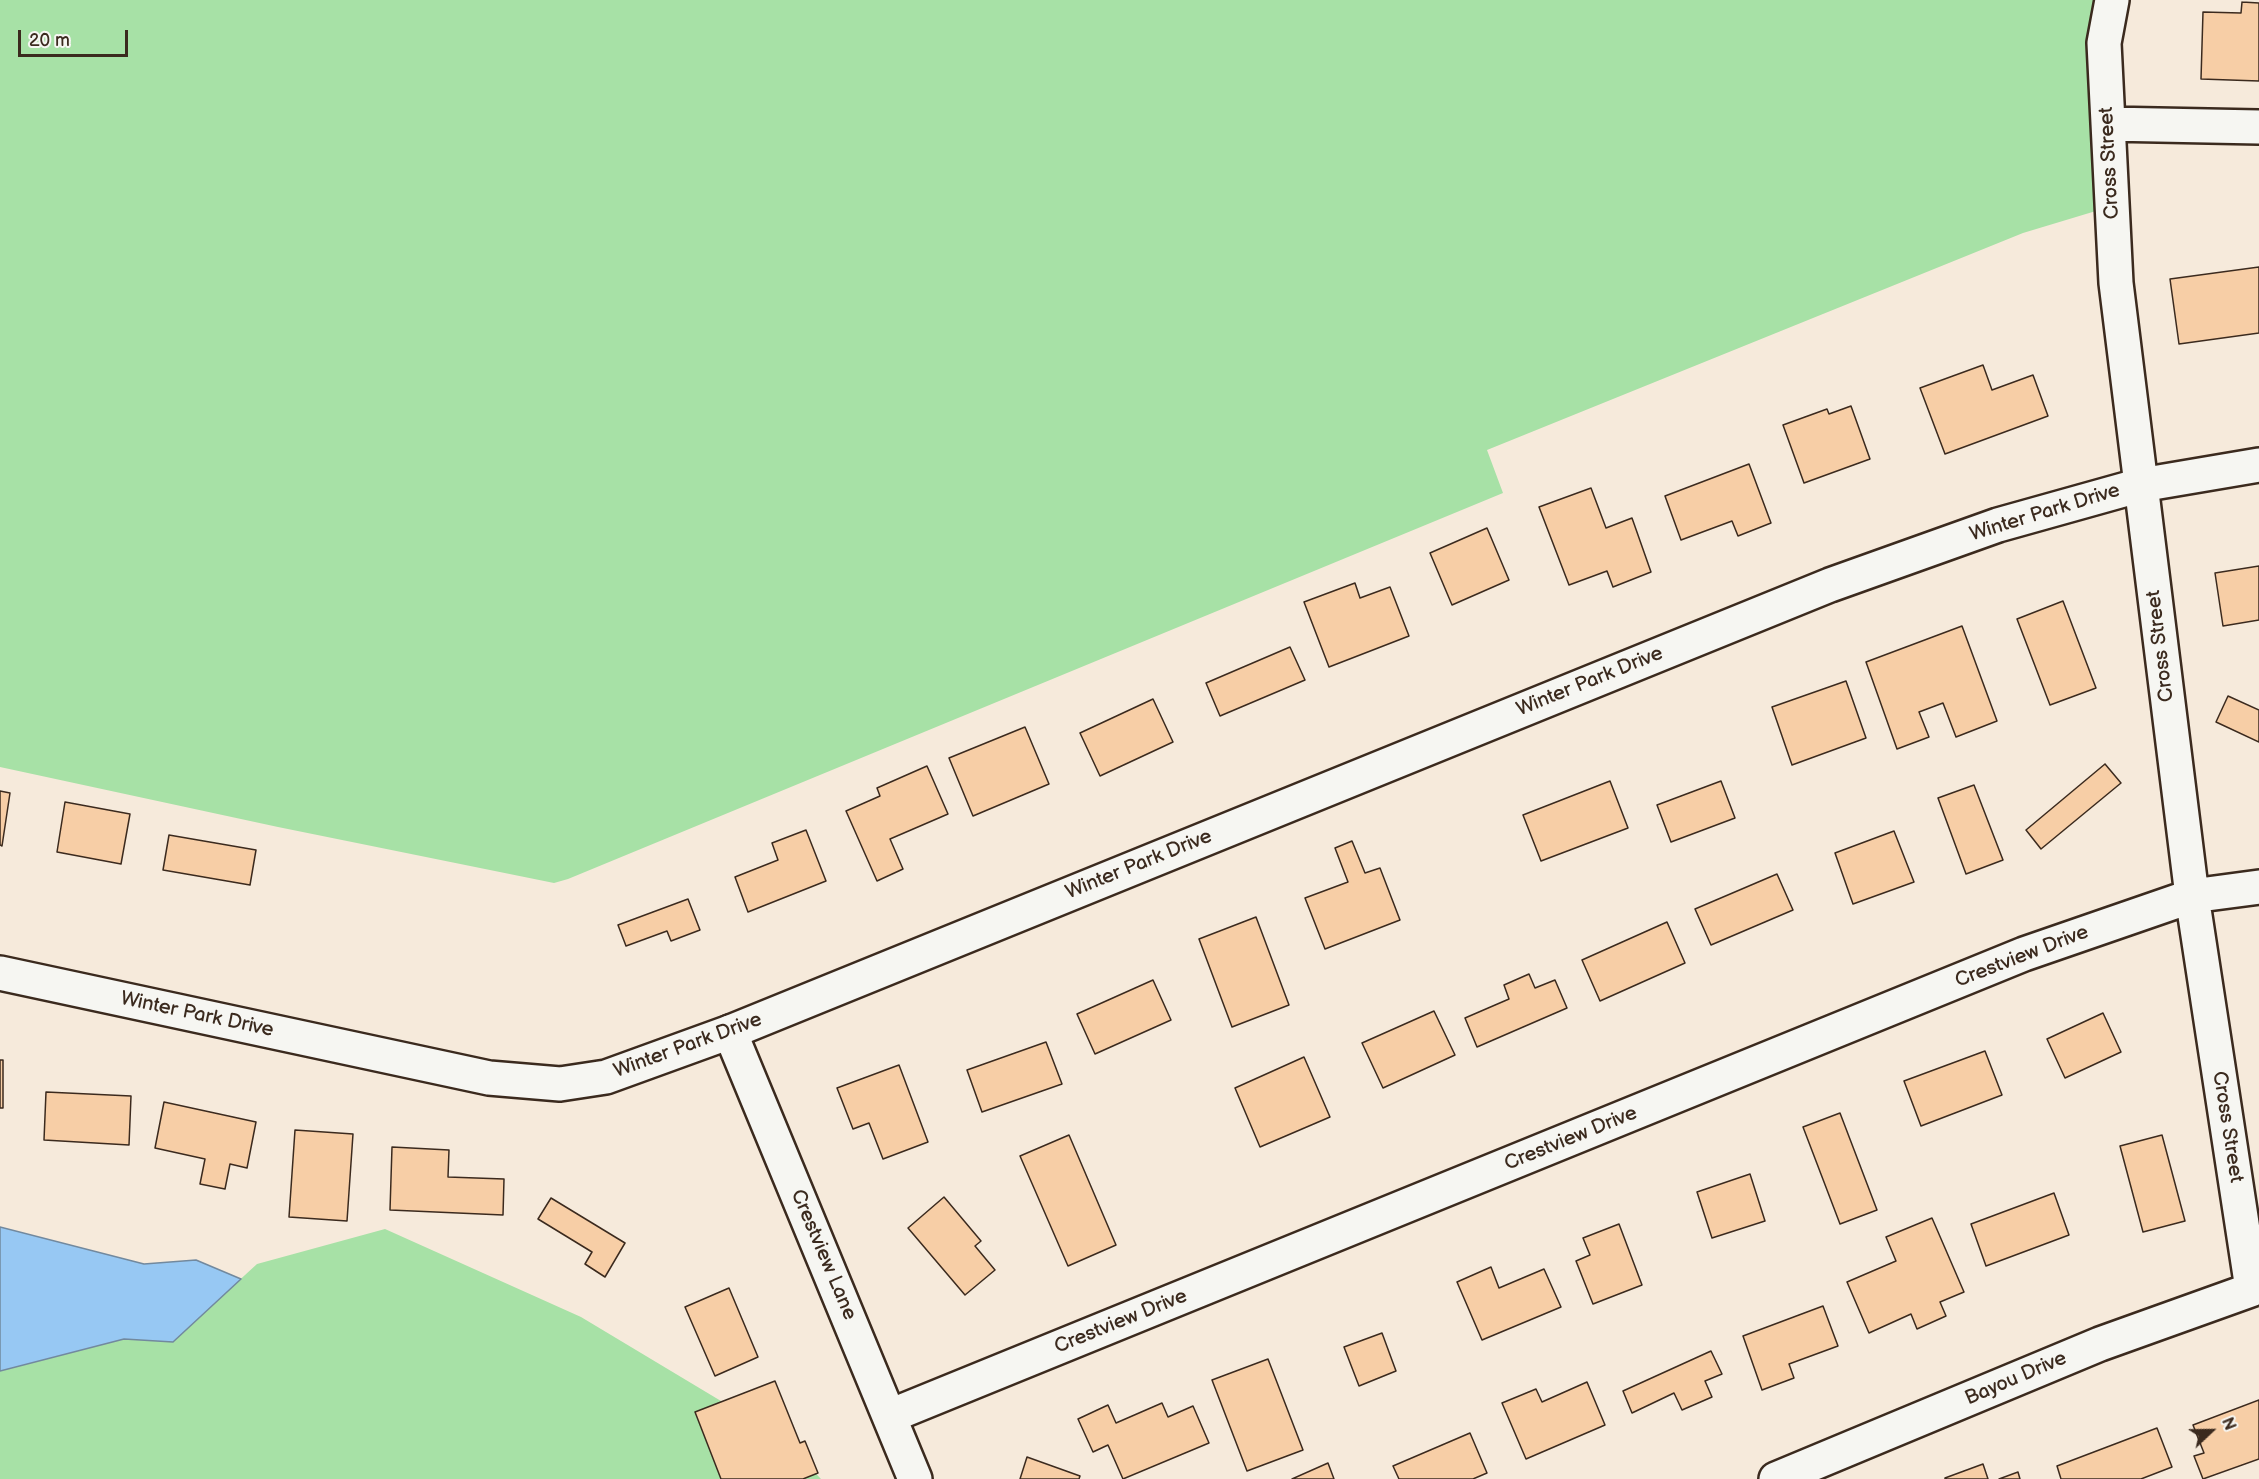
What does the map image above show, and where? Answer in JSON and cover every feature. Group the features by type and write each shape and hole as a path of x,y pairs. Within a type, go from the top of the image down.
{"street":[{"name":"Cross Street","path":"2112,0 2104,44 2116,284 2192,896 2256,1288"},
{"path":"2108,124 2259,127"},
{"name":"Winter Park Drive","path":"0,973 489,1078 560,1084 606,1077 730,1032 1830,585 1998,525 2141,485 2259,465"},
{"name":"Crestview Drive","path":"890,1416 2024,954 2192,896 2259,887"},
{"name":"Crestview Lane","path":"730,1032 915,1479"},
{"name":"Bayou Drive","path":"1776,1479 2100,1344 2256,1288"}],"green space":[{"path":"0,0 2097,0 2129,201 2023,233 1487,450 1503,493 554,883 0,767"},
{"path":"385,1229 581,1317 781,1437 821,1479 0,1479 0,1371 124,1339 173,1341 257,1264"}],"water":[{"path":"0,1227 144,1264 196,1260 241,1279 173,1342 124,1339 0,1371"}],"building":[{"path":"2242,2 2259,3 2259,81 2201,79 2203,12 2241,13"},
{"path":"2259,267 2259,333 2179,344 2170,279"},
{"path":"1983,365 1992,390 2033,375 2048,416 1945,454 1920,388"},
{"path":"1851,406 1870,459 1804,483 1783,425 1827,409 1829,414"},
{"path":"1749,464 1771,523 1738,536 1732,521 1681,540 1665,496"},
{"path":"1591,488 1606,528 1632,518 1651,572 1613,587 1607,571 1569,585 1539,507"},
{"path":"1487,528 1509,580 1452,605 1430,553"},
{"path":"2259,566 2259,620 2223,626 2215,573"},
{"path":"1355,583 1360,598 1390,587 1409,636 1329,667 1304,602"},
{"path":"2063,601 2096,688 2050,705 2017,619"},
{"path":"1962,626 1997,721 1956,737 1943,703 1919,712 1929,737 1897,749 1866,662"},
{"path":"1290,647 1305,680 1220,716 1206,683"},
{"path":"1846,681 1866,738 1792,765 1772,707"},
{"path":"2228,696 2259,710 2259,742 2216,722"},
{"path":"1153,699 1173,742 1100,776 1080,733"},
{"path":"1025,727 1049,784 973,816 949,758"},
{"path":"2105,764 2121,783 2041,849 2026,830"},
{"path":"927,766 948,814 890,839 903,869 877,881 846,811 880,796 877,788"},
{"path":"1610,781 1628,828 1541,861 1523,815"},
{"path":"1721,781 1735,818 1671,842 1657,805"},
{"path":"1974,785 2003,860 1966,874 1938,798"},
{"path":"0,791 10,793 2,846 0,845"},
{"path":"65,802 130,814 121,864 57,852"},
{"path":"806,830 826,881 748,912 735,877 778,860 772,843"},
{"path":"1894,831 1914,882 1853,904 1835,853"},
{"path":"169,835 256,850 250,885 163,870"},
{"path":"1352,841 1365,873 1380,868 1400,920 1325,949 1305,898 1348,882 1335,848"},
{"path":"1777,874 1793,910 1711,945 1695,909"},
{"path":"688,899 700,930 671,941 667,931 626,946 618,925"},
{"path":"1256,917 1289,1005 1232,1027 1199,939"},
{"path":"1667,922 1685,963 1600,1001 1582,960"},
{"path":"1529,974 1535,988 1555,980 1567,1008 1477,1047 1465,1018 1509,999 1504,985"},
{"path":"1153,980 1171,1020 1095,1054 1077,1014"},
{"path":"1434,1011 1455,1055 1383,1088 1362,1043"},
{"path":"2103,1013 2121,1052 2065,1078 2047,1039"},
{"path":"1046,1042 1062,1084 982,1112 967,1070"},
{"path":"1985,1051 2002,1095 1921,1126 1904,1081"},
{"path":"1304,1057 1330,1117 1260,1147 1235,1088"},
{"path":"0,1060 3,1060 3,1108 0,1108"},
{"path":"899,1065 928,1142 883,1159 869,1123 853,1129 837,1088"},
{"path":"46,1092 131,1096 129,1145 44,1140"},
{"path":"164,1102 256,1122 247,1168 230,1164 225,1189 200,1184 205,1159 155,1148"},
{"path":"1840,1113 1877,1210 1840,1224 1803,1127"},
{"path":"295,1130 353,1134 347,1221 289,1217"},
{"path":"1069,1135 1116,1245 1068,1266 1020,1156"},
{"path":"2162,1135 2185,1221 2143,1232 2120,1146"},
{"path":"392,1147 449,1150 448,1177 504,1179 503,1215 390,1210"},
{"path":"1750,1174 1765,1221 1712,1238 1697,1192"},
{"path":"2054,1193 2069,1235 1986,1266 1971,1224"},
{"path":"944,1197 981,1241 975,1246 995,1270 965,1295 908,1228"},
{"path":"551,1198 625,1243 605,1277 585,1264 592,1252 538,1219"},
{"path":"1932,1218 1964,1292 1940,1302 1946,1316 1917,1329 1911,1314 1869,1333 1847,1282 1896,1261 1886,1237"},
{"path":"1619,1224 1642,1285 1593,1304 1576,1261 1590,1255 1583,1238"},
{"path":"1491,1267 1499,1288 1544,1269 1561,1307 1482,1340 1457,1282"},
{"path":"729,1288 758,1357 715,1376 685,1307"},
{"path":"1823,1306 1838,1346 1789,1364 1794,1378 1762,1390 1743,1336"},
{"path":"1382,1333 1396,1371 1359,1386 1344,1347"},
{"path":"1711,1351 1722,1374 1705,1381 1712,1397 1682,1410 1674,1393 1632,1413 1623,1391"},
{"path":"1268,1359 1303,1450 1247,1471 1212,1380"},
{"path":"775,1381 800,1443 805,1441 818,1473 803,1479 721,1479 695,1412"},
{"path":"1587,1382 1605,1425 1526,1459 1502,1403 1536,1389 1542,1402"},
{"path":"2259,1400 2259,1459 2203,1479 2194,1456 2204,1453 2193,1425"},
{"path":"1162,1403 1168,1417 1193,1406 1209,1443 1123,1479 1108,1445 1093,1452 1078,1419 1108,1405 1116,1423"},
{"path":"2157,1428 2172,1467 2141,1479 2061,1479 2057,1466"},
{"path":"1470,1433 1487,1473 1473,1479 1399,1479 1393,1466"},
{"path":"1027,1457 1080,1476 1079,1479 1020,1479"},
{"path":"1328,1463 1334,1479 1292,1479"},
{"path":"1983,1464 1988,1479 1945,1479 1945,1478"},
{"path":"2018,1472 2020,1479 1999,1479"}]}
